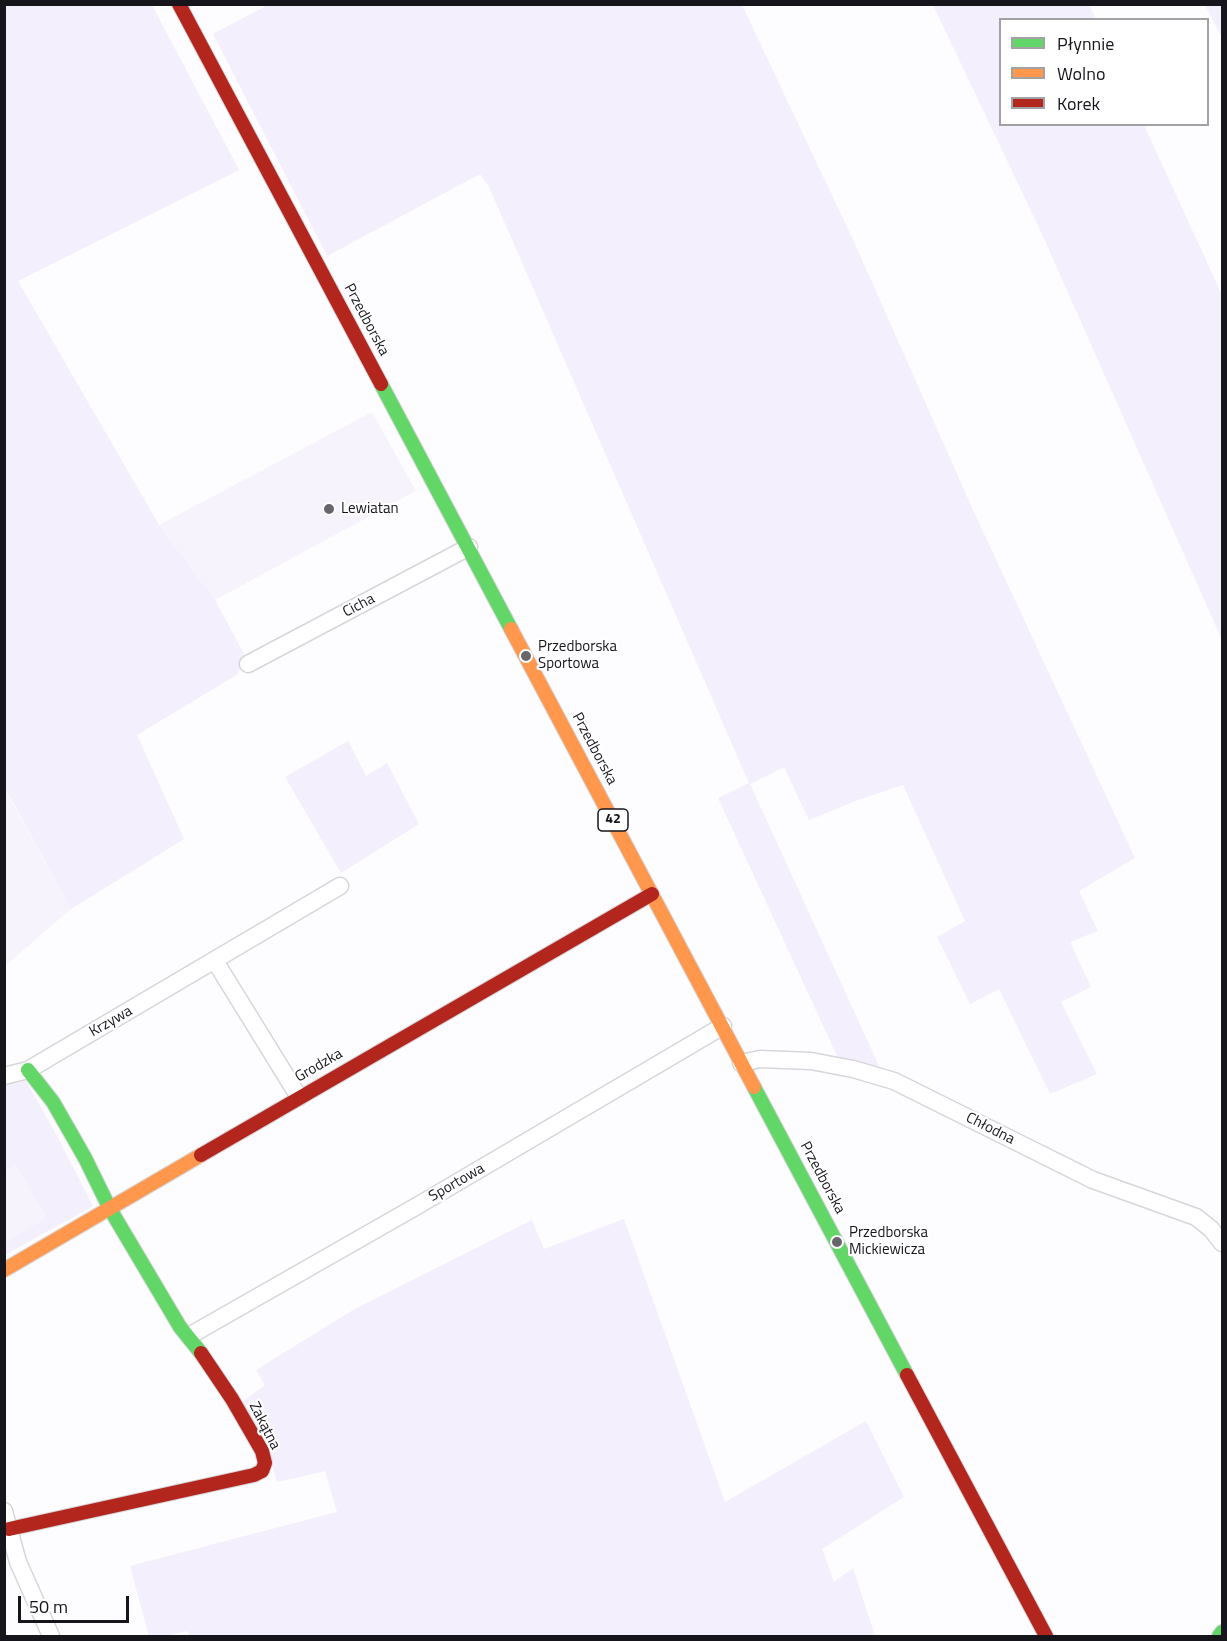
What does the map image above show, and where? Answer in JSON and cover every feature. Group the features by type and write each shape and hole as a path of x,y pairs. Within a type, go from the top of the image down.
{"main road":[{"name":"Przedborska","path":"179,4 1046,1636"},
{"name":"Grodzka","path":"4,1270 652,894"},
{"name":"Zakątna","path":"9,1529 242,1479 262,1471 265,1463 262,1451 232,1399 189,1336 180,1327 110,1209 53,1102 28,1070"},
{"path":"1219,1636 1222,1632"}],"street":[{"name":"Cicha","path":"248,664 469,547"},
{"name":"Krzywa","path":"4,1076 28,1070 340,886"},
{"path":"215,961 299,1097"},
{"name":"Sportowa","path":"189,1336 417,1206 723,1026"},
{"name":"Chłodna","path":"741,1063 760,1059 811,1061 852,1069 894,1081 1093,1180 1196,1217 1211,1229 1222,1243"},
{"path":"4,1511 18,1562 51,1636"}],"shaded area":[{"path":"4,5 152,5 239,170 18,281 159,525 215,600 244,654 238,674 137,735 184,839 71,909 5,788"},
{"path":"268,5 742,5 855,244 973,510 1135,858 1079,891 1098,931 1070,942 1091,987 1061,1002 1097,1074 1050,1094 999,989 970,1004 937,937 965,921 903,785 809,820 784,767 750,784 880,1068 838,1058 718,798 749,783 489,187 480,174 327,256 213,34"},
{"path":"933,5 1089,5 1096,18 999,18 999,126 1144,126 1222,295 1222,640 1042,234"},
{"path":"1205,5 1222,5 1222,38"},
{"path":"372,412 416,491 215,600 159,525"},
{"path":"348,741 366,776 387,763 419,824 341,873 285,777"},
{"path":"4,788 71,909 5,966 4,966"},
{"path":"26,1081 93,1206 5,1255 5,1242 46,1218 16,1164 5,1170 5,1085"},
{"path":"16,1163 46,1218 5,1242 5,1170"},
{"path":"624,1219 725,1502 866,1421 904,1497 822,1549 834,1582 853,1568 875,1636 189,1636 188,1631 165,1636 149,1636 130,1566 337,1512 325,1471 277,1482 267,1446 242,1402 265,1385 256,1370 353,1310 532,1220 544,1249"}],"traffic: fast":[{"path":"381,384 511,629"},
{"path":"28,1070 53,1102 85,1158 110,1209 180,1327 201,1353"},
{"path":"754,1087 907,1375"},
{"path":"1219,1636 1222,1632"}],"traffic: slow":[{"path":"511,629 754,1087"},
{"path":"4,1270 201,1155"}],"traffic: jam":[{"path":"179,4 381,384"},
{"path":"201,1155 652,894"},
{"path":"9,1529 254,1475 262,1471 265,1463 262,1451 232,1399 201,1353"},
{"path":"907,1375 1046,1636"}],"place":[{"name":"Lewiatan","path":"329,509"},
{"name":"Przedborska Sportowa","path":"526,656"},
{"name":"Przedborska Mickiewicza","path":"837,1242"}]}
